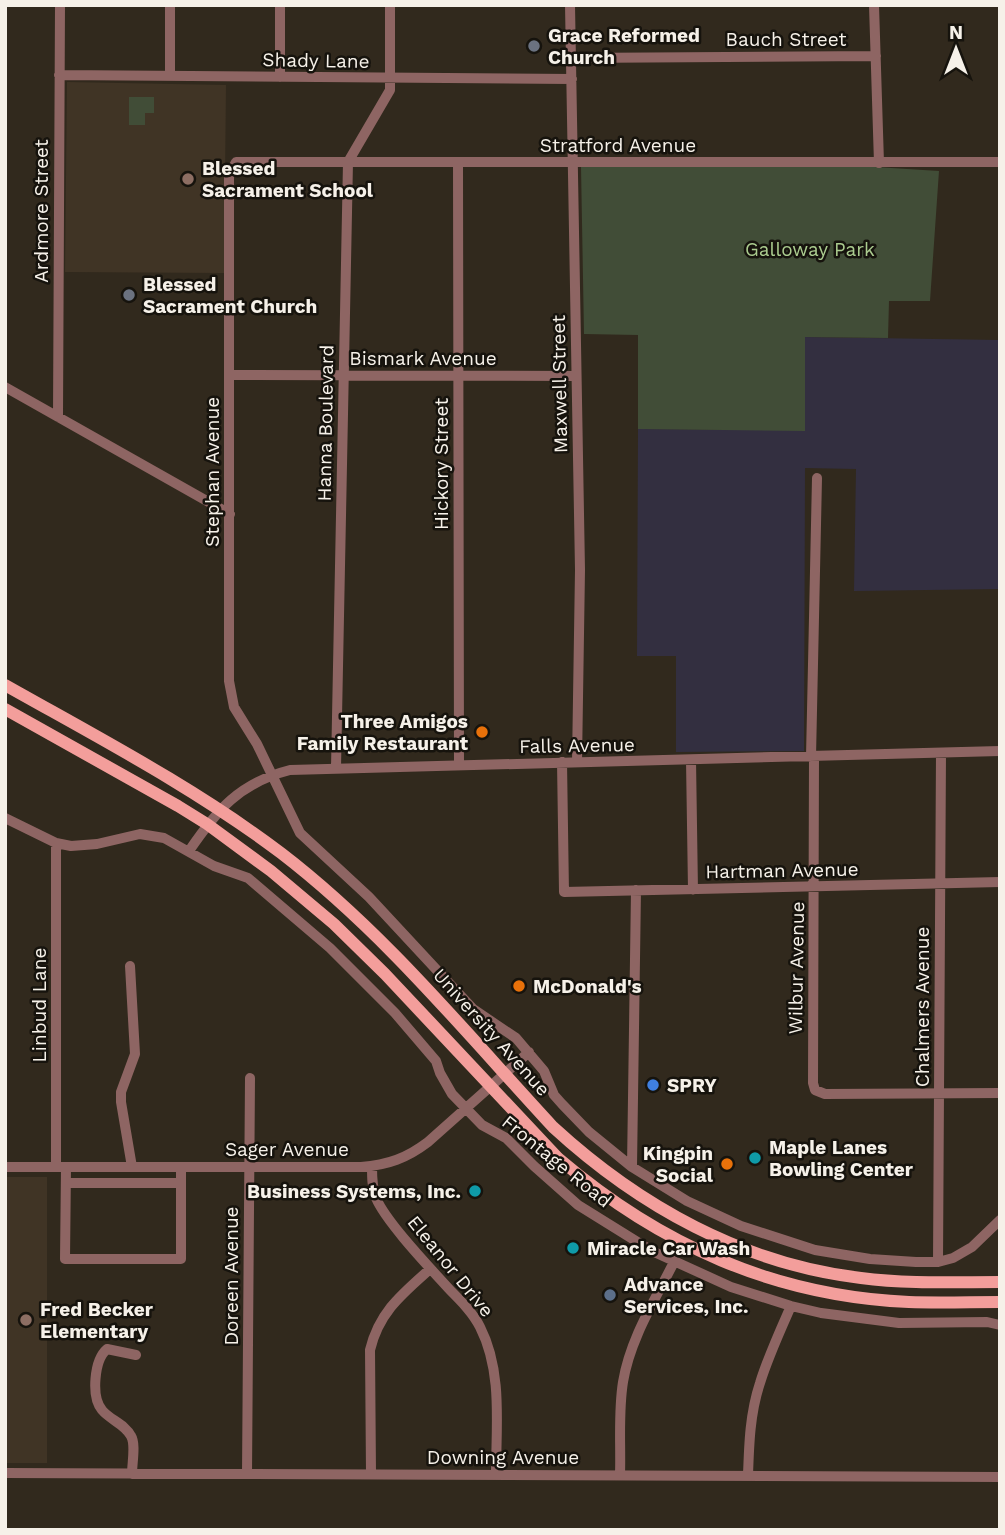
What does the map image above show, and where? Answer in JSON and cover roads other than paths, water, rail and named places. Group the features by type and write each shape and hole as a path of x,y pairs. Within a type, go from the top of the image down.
{"main road":[{"name":"University Avenue","path":"5,685 174,780 282,854 348,909 402,962 553,1128 621,1183 668,1213 720,1240 801,1267 859,1278 915,1283 1000,1282"},
{"name":"University Avenue","path":"5,709 207,824 271,871 334,924 385,974 542,1143 587,1183 636,1218 707,1255 756,1274 825,1292 909,1302 1000,1302"}],"street":[{"name":"Ardmore Street","path":"58,417 60,5"},
{"path":"170,5 170,76"},
{"path":"280,5 280,77"},
{"name":"Hanna Boulevard","path":"336,768 348,162 390,90 390,5"},
{"name":"Maxwell Street","path":"570,5 580,570 577,762"},
{"path":"874,5 879,163"},
{"name":"Bauch Street","path":"571,58 876,56"},
{"name":"Shady Lane","path":"59,75 572,79"},
{"name":"Stratford Avenue","path":"236,162 1000,162"},
{"name":"Stephan Avenue","path":"236,162 229,175 229,681 240,720 273,774"},
{"name":"Hickory Street","path":"458,163 459,765"},
{"name":"Bismark Avenue","path":"229,375 576,376"},
{"path":"5,387 229,514"},
{"name":"Wilbur Avenue","path":"817,478 813,757 813,1083 819,1093 939,1094"},
{"name":"Falls Avenue","path":"188,851 220,809 245,787 273,774 290,770 1000,751"},
{"name":"Chalmers Avenue","path":"938,1262 942,753"},
{"path":"691,760 694,890"},
{"name":"Hartman Avenue","path":"562,762 564,892 1000,883"},
{"path":"273,774 294,822 306,841 369,897 473,1009 483,1018 507,1031 529,1052 544,1071 554,1095 589,1132 632,1167 687,1201 766,1235 843,1255 893,1261 938,1262 963,1253 982,1239 1000,1220"},
{"path":"5,818 57,843"},
{"name":"Frontage Road","path":"57,843 85,846 140,834 164,838 214,866 248,878 330,948 395,1013 436,1061 452,1094 482,1125 506,1138 578,1205 674,1262 731,1287 790,1306 833,1315 885,1321 987,1322 1000,1325"},
{"name":"Linbud Lane","path":"57,843 61,1167 66,1183 65,1259 181,1259 181,1183"},
{"path":"632,1167 636,890"},
{"path":"130,966 135,1054 121,1092 121,1102 132,1167"},
{"name":"Sager Avenue","path":"5,1167 387,1164 411,1155 529,1052"},
{"name":"Doreen Avenue","path":"247,1474 250,1078"},
{"path":"939,1094 1000,1093"},
{"name":"Eleanor Drive","path":"372,1166 373,1187 379,1204 430,1269 479,1323 491,1353 496,1384 496,1475"},
{"path":"66,1183 181,1183 181,1167"},
{"path":"620,1475 621,1398 626,1365 638,1334 674,1262"},
{"path":"371,1474 370,1350 374,1332 382,1317 402,1293 430,1269"},
{"path":"748,1476 749,1436 755,1400 766,1364 790,1306"},
{"path":"132,1474 133,1437 103,1411 98,1402 96,1365 100,1355 107,1349 136,1355"},
{"name":"Downing Avenue","path":"5,1473 1000,1477"}],"place":[{"name":"Grace Reformed Church","path":"534,46"},
{"name":"Blessed Sacrament School","path":"188,179"},
{"name":"Blessed Sacrament Church","path":"129,295"},
{"name":"Three Amigos Family Restaurant","path":"482,732"},
{"name":"McDonald's","path":"519,986"},
{"name":"SPRY","path":"653,1085"},
{"name":"Maple Lanes Bowling Center","path":"755,1158"},
{"name":"Kingpin Social","path":"727,1164"},
{"name":"Business Systems, Inc.","path":"475,1191"},
{"name":"Miracle Car Wash","path":"573,1248"},
{"name":"Advance Services, Inc.","path":"610,1295"},
{"name":"Fred Becker Elementary","path":"26,1320"}],"park label":[{"name":"Galloway Park","path":"810,249"}]}
